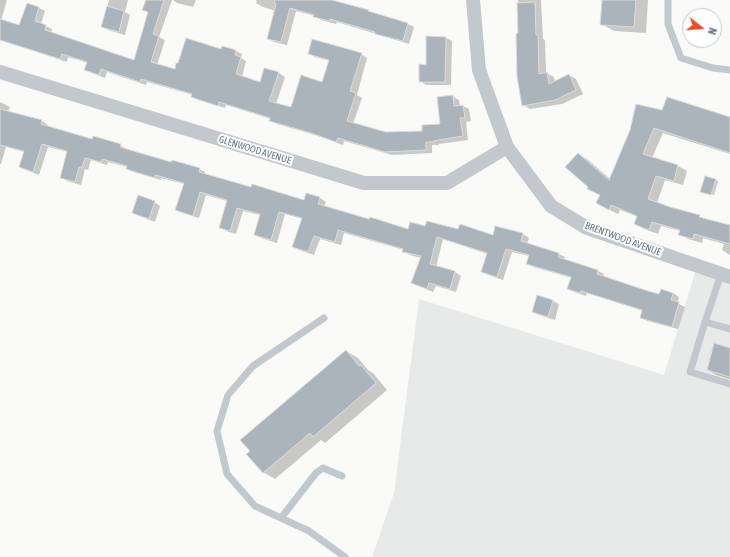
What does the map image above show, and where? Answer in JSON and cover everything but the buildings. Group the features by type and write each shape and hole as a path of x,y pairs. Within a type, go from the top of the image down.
{"street":[{"name":"BRENTWOOD AVENUE","path":"473,0 479,70 508,147 551,206 588,228 726,276"},
{"name":"GLENWOOD AVENUE","path":"0,72 364,183 447,183 508,147"}],"lane":[{"path":"668,0 668,24 681,58 713,68 730,70"},
{"path":"726,276 704,322 690,372 730,384"},
{"path":"324,318 253,366 228,395 217,431 227,474 255,506 309,532 345,557"},
{"path":"704,322 730,329"},
{"path":"281,518 316,473 323,468 342,476"}],"shaded area":[{"path":"697,266 730,277 730,557 372,557 394,493 419,299 664,375"}]}
